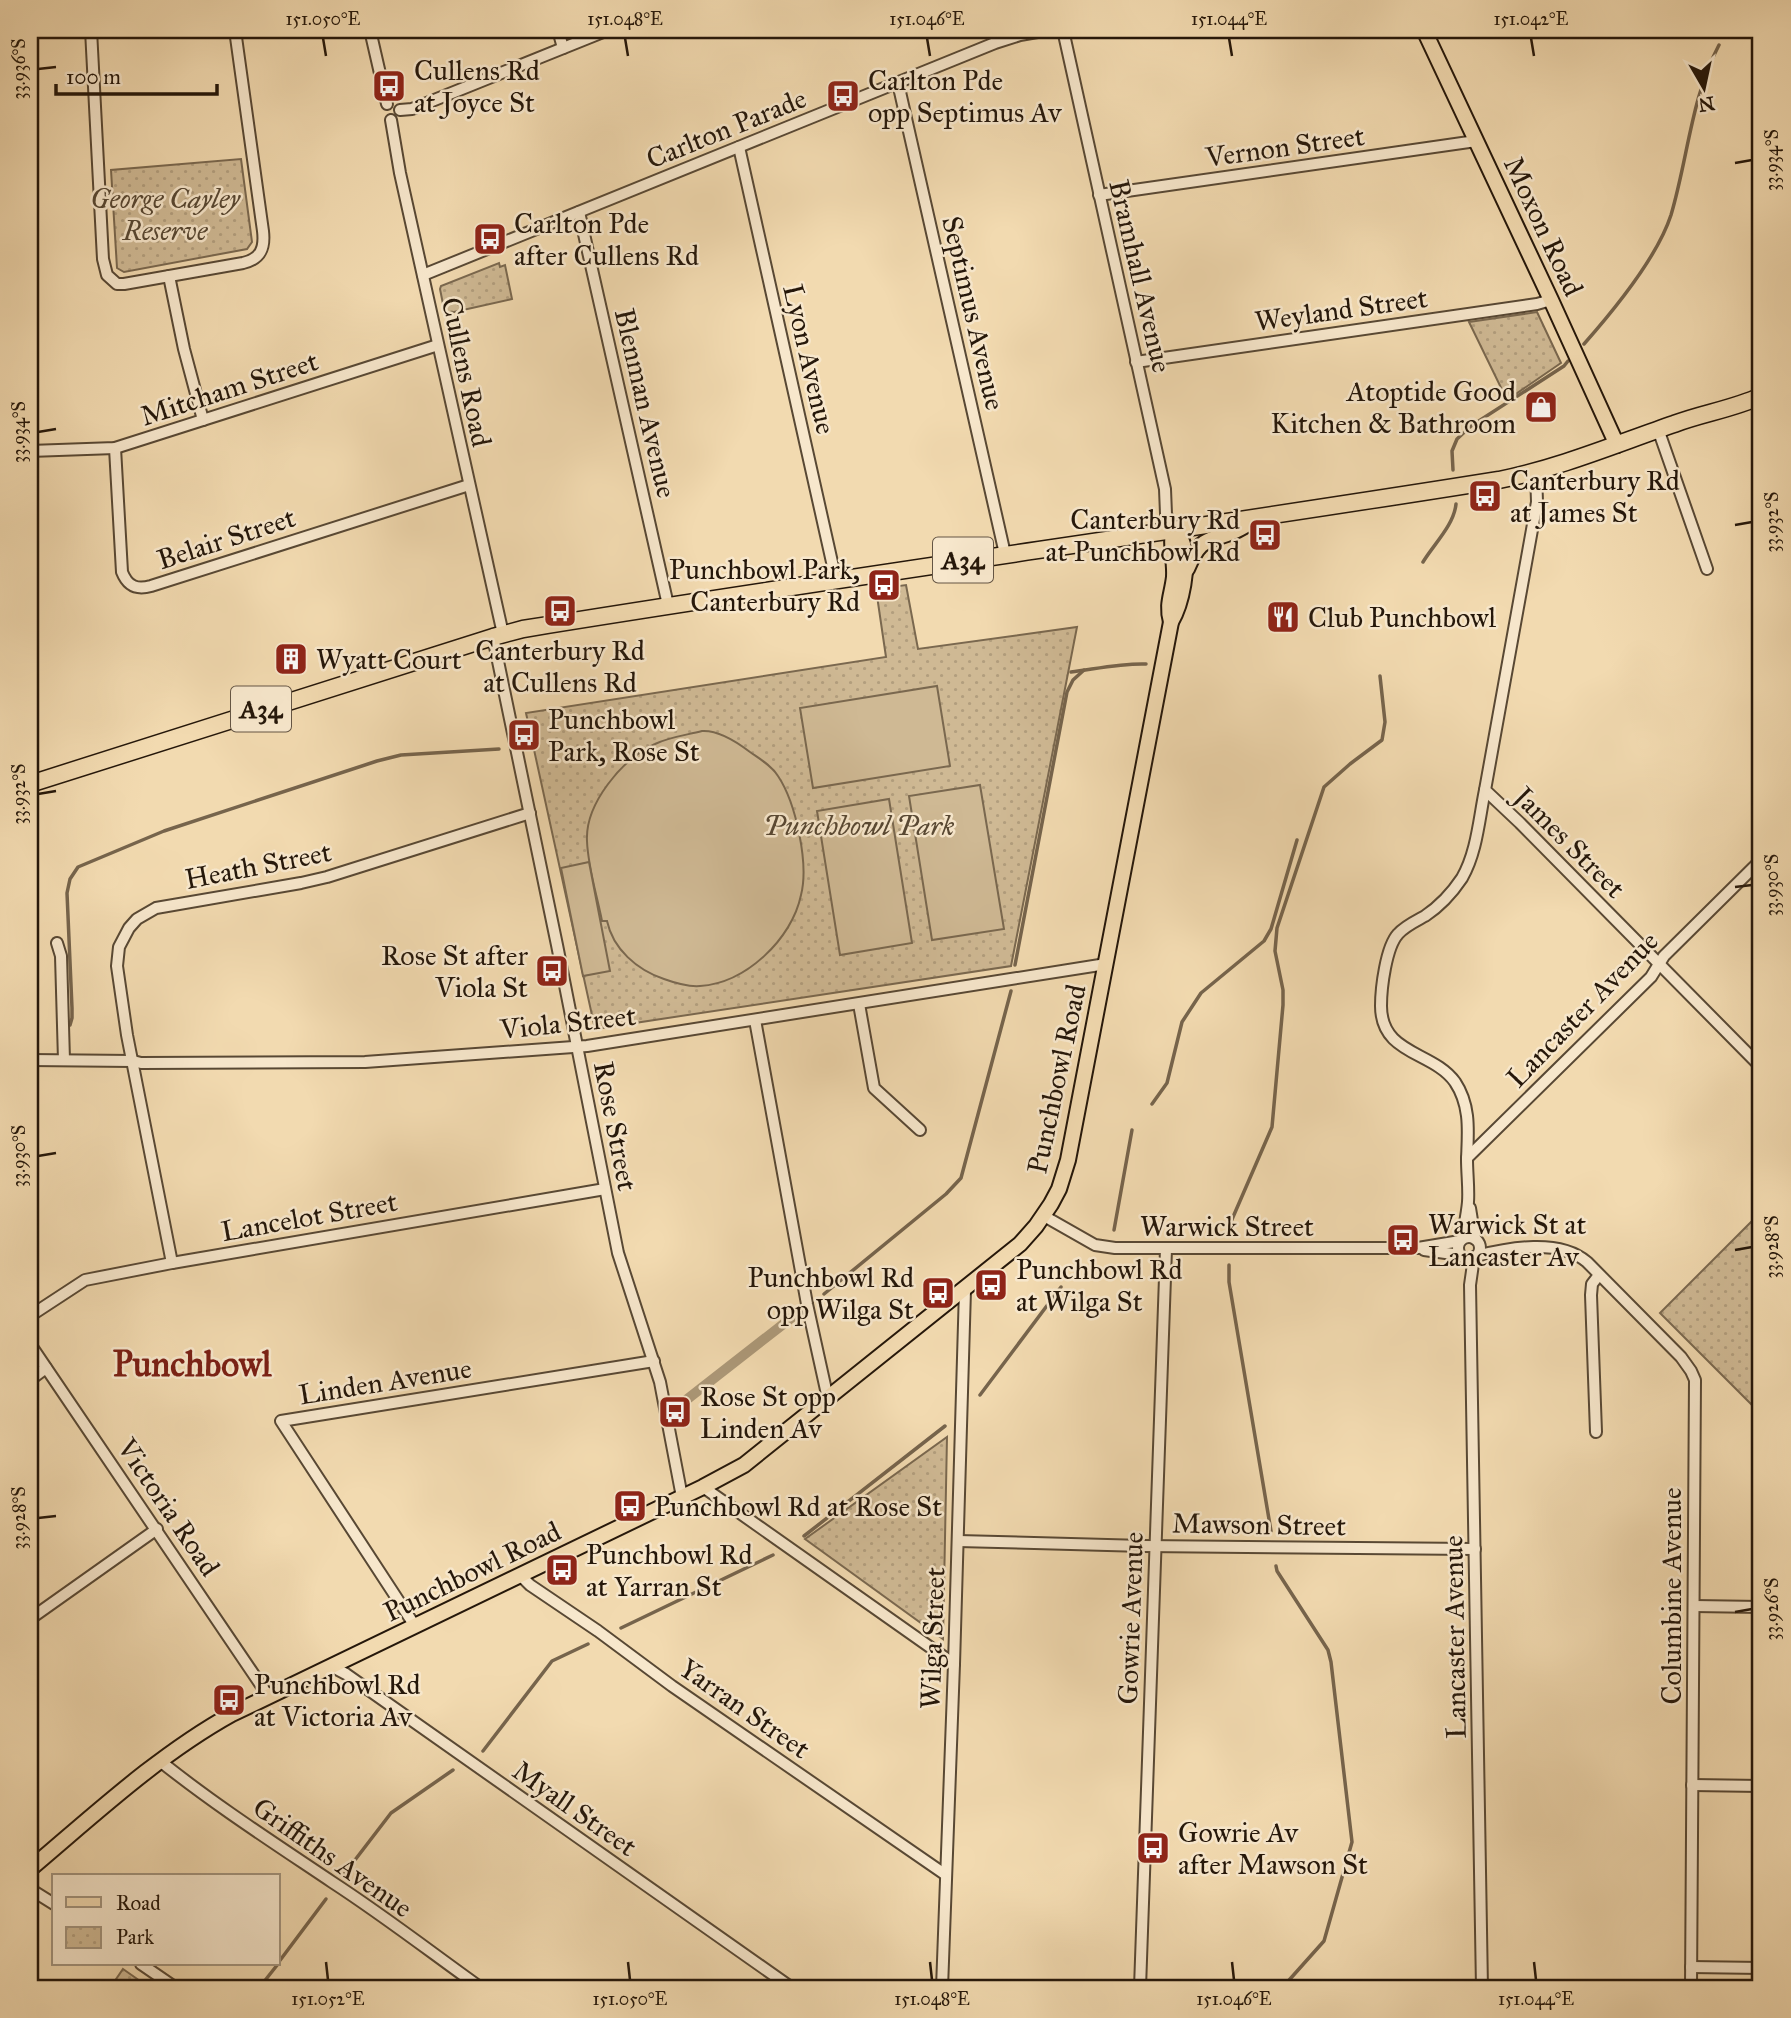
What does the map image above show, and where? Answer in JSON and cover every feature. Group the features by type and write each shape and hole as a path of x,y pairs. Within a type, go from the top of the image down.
{"highway":[{"name":"A34","path":"30,784 523,629 1499,480 1536,472 1698,416 1733,408 1761,396"}],"main road":[{"name":"Moxon Road","path":"1424,30 1617,445"},
{"path":"1185,573 1193,555 1204,543 1237,530 1259,517"},
{"name":"Punchbowl Road","path":"30,1869 160,1761 200,1732 744,1465 965,1290 1020,1244 1044,1216 1059,1189 1068,1160 1171,622 1179,609 1185,573 1183,542 1173,531"},
{"name":"Punchbowl Road","path":"1171,622 1168,611 1174,579 1171,543 1173,531"}],"street":[{"path":"91,30 103,259 107,275 117,284 251,261 262,252 264,239 235,30"},
{"path":"370,30 387,104"},
{"path":"558,30 564,48"},
{"path":"400,110 412,109 608,30"},
{"name":"Carlton Parade","path":"423,275 1008,38 1049,30"},
{"name":"Bramhall Avenue","path":"1063,30 1165,489 1166,514 1173,531"},
{"name":"Septimus Avenue","path":"898,83 1005,554"},
{"path":"387,104 396,104 400,110 398,117 391,120 383,115 387,104"},
{"name":"Cullens Road","path":"391,120 469,485 498,635"},
{"name":"Vernon Street","path":"1099,195 1476,141"},
{"name":"Lyon Avenue","path":"739,148 836,580"},
{"name":"Blenman Avenue","path":"579,212 668,605"},
{"path":"169,276 184,349 203,420"},
{"name":"Weyland Street","path":"1136,362 1551,300"},
{"name":"Mitcham Street","path":"30,451 115,449 438,345"},
{"path":"1658,429 1707,569"},
{"name":"Belair Street","path":"115,449 122,572 130,585 143,588 469,485"},
{"name":"James Street","path":"1536,472 1537,502 1485,790 1761,1067"},
{"name":"Rose Street","path":"498,635 530,813 618,1253 654,1361 682,1497"},
{"path":"1475,1256 1479,1250 1468,1202 1469,1131 1460,1091 1443,1068 1408,1051 1393,1039 1384,1022 1381,1003 1388,957 1394,940 1405,928 1444,901 1467,868 1474,848 1485,790"},
{"name":"Heath Street","path":"172,1263 121,994 117,956 129,928 147,912 167,905 327,877 530,813"},
{"name":"Lancaster Avenue","path":"1467,1158 1651,977 1669,950 1761,860"},
{"path":"57,943 61,956 64,1060"},
{"name":"Viola Street","path":"30,1060 141,1063 365,1062 578,1047 1106,964"},
{"path":"859,1004 874,1088 920,1130"},
{"path":"755,1020 807,1304 828,1399"},
{"name":"Lancelot Street","path":"30,1316 85,1280 605,1189"},
{"path":"1468,1202 1458,1247 1461,1256 1468,1259 1510,1248"},
{"name":"Warwick Street","path":"1044,1216 1101,1247 1418,1248 1461,1240"},
{"path":"1461,1240 1470,1237 1510,1248"},
{"name":"Warwick Street","path":"1418,1248 1461,1256"},
{"name":"Columbine Avenue","path":"1510,1248 1562,1249 1575,1253 1686,1363 1695,1380 1691,1988"},
{"name":"Gowrie Avenue","path":"1140,1988 1166,1249"},
{"name":"Lancaster Avenue","path":"1461,1256 1470,1285"},
{"name":"Lancaster Avenue","path":"1475,1256 1470,1285 1482,1988"},
{"path":"1596,1432 1591,1295 1592,1284 1599,1275"},
{"name":"Wilga Street","path":"942,1988 965,1290"},
{"name":"Victoria Road","path":"30,1344 269,1697"},
{"name":"Linden Avenue","path":"415,1626 281,1421 654,1361"},
{"path":"30,1380 46,1368"},
{"path":"703,1487 954,1664"},
{"path":"30,1619 157,1530"},
{"name":"Mawson Street","path":"958,1541 1475,1549"},
{"name":"Yarran Street","path":"520,1575 530,1585 672,1686 946,1875"},
{"path":"1694,1606 1761,1607"},
{"name":"Myall Street","path":"331,1667 346,1674 792,1988"},
{"name":"Griffiths Avenue","path":"160,1761 481,1988"},
{"path":"1692,1785 1761,1786"},
{"path":"30,1889 52,1903"},
{"path":"144,1966 176,1988"},
{"path":"1691,1967 1761,1968"}],"green space":[{"name":"George Cayley Reserve","path":"241,159 252,242 247,249 124,272 117,268 111,170"},
{"path":"499,263 500,267 505,265 512,299 445,314 441,286"},
{"path":"1537,312 1561,363 1507,400 1469,322"},
{"name":"Punchbowl Park","path":"906,585 918,649 1077,627 1011,966 595,1029 526,713 886,657 876,589"},
{"path":"937,686 950,766 813,788 800,708"},
{"path":"702,731 715,732 734,741 766,763 778,776 795,817 802,851 803,882 796,911 788,927 764,956 734,977 695,986 677,983 645,970 628,957 615,941 607,921 602,921 587,841 592,812 599,798 630,760 660,742"},
{"path":"980,785 1004,929 932,940 909,796"},
{"path":"889,799 912,943 840,955 817,811"},
{"path":"589,862 610,971 583,976 561,868"},
{"path":"1761,1212 1761,1394 1751,1404 1660,1313"},
{"path":"947,1437 943,1639 805,1539"},
{"path":"123,1969 150,1988 110,1988"}],"waterway":[{"path":"1584,344 1634,283 1656,249 1671,215 1702,86 1719,45"},
{"path":"1453,470 1452,451 1457,439 1471,426 1568,361"},
{"path":"1423,562 1448,527 1456,504"},
{"path":"1071,672 1146,664"},
{"path":"1015,965 1067,692 1073,680 1084,670"},
{"path":"1229,1232 1230,1224 1272,1127 1283,1005 1283,990 1275,951 1277,928 1324,787 1382,740 1385,722 1380,676"},
{"path":"70,1025 72,1008 67,893 70,879 78,867 164,831 377,761 401,755 499,749"},
{"path":"1152,1104 1167,1083 1182,1022 1201,993 1264,941 1271,929 1297,840"},
{"path":"824,1294 946,1194 961,1178 1011,991"},
{"path":"1114,1230 1132,1130"},
{"path":"1229,1265 1229,1282 1271,1531"},
{"path":"980,1395 1061,1287"},
{"path":"681,1404 795,1315"},
{"path":"804,1536 945,1426"},
{"path":"621,1628 773,1555"},
{"path":"1276,1566 1328,1650 1352,1842 1324,1941 1282,1988"},
{"path":"483,1751 552,1661 588,1644"},
{"path":"345,1873 391,1813 453,1770"},
{"path":"280,1960 326,1899"},
{"path":"259,1988 276,1966"}],"place":[{"name":"Cullens Rd at Joyce St","path":"389,86"},
{"name":"Carlton Pde opp Septimus Av","path":"843,96"},
{"name":"Carlton Pde after Cullens Rd","path":"490,239"},
{"name":"Atoptide Good Kitchen & Bathroom","path":"1541,407"},
{"name":"Canterbury Rd at James St","path":"1485,496"},
{"name":"Canterbury Rd at Punchbowl Rd","path":"1265,535"},
{"name":"Punchbowl Park, Canterbury Rd","path":"884,585"},
{"name":"Canterbury Rd at Cullens Rd","path":"560,611"},
{"name":"Club Punchbowl","path":"1283,617"},
{"name":"Wyatt Court","path":"291,659"},
{"name":"Punchbowl Park, Rose St","path":"524,735"},
{"name":"Rose St after Viola St","path":"552,971"},
{"name":"Warwick St at Lancaster Av","path":"1403,1240"},
{"name":"Punchbowl Rd at Wilga St","path":"991,1285"},
{"name":"Punchbowl Rd opp Wilga St","path":"938,1293"},
{"name":"Rose St opp Linden Av","path":"675,1412"},
{"name":"Punchbowl Rd at Rose St","path":"630,1506"},
{"name":"Punchbowl Rd at Yarran St","path":"562,1570"},
{"name":"Punchbowl Rd at Victoria Av","path":"229,1700"},
{"name":"Gowrie Av after Mawson St","path":"1153,1848"}],"district":[{"name":"Punchbowl","path":"192,1364"}]}
